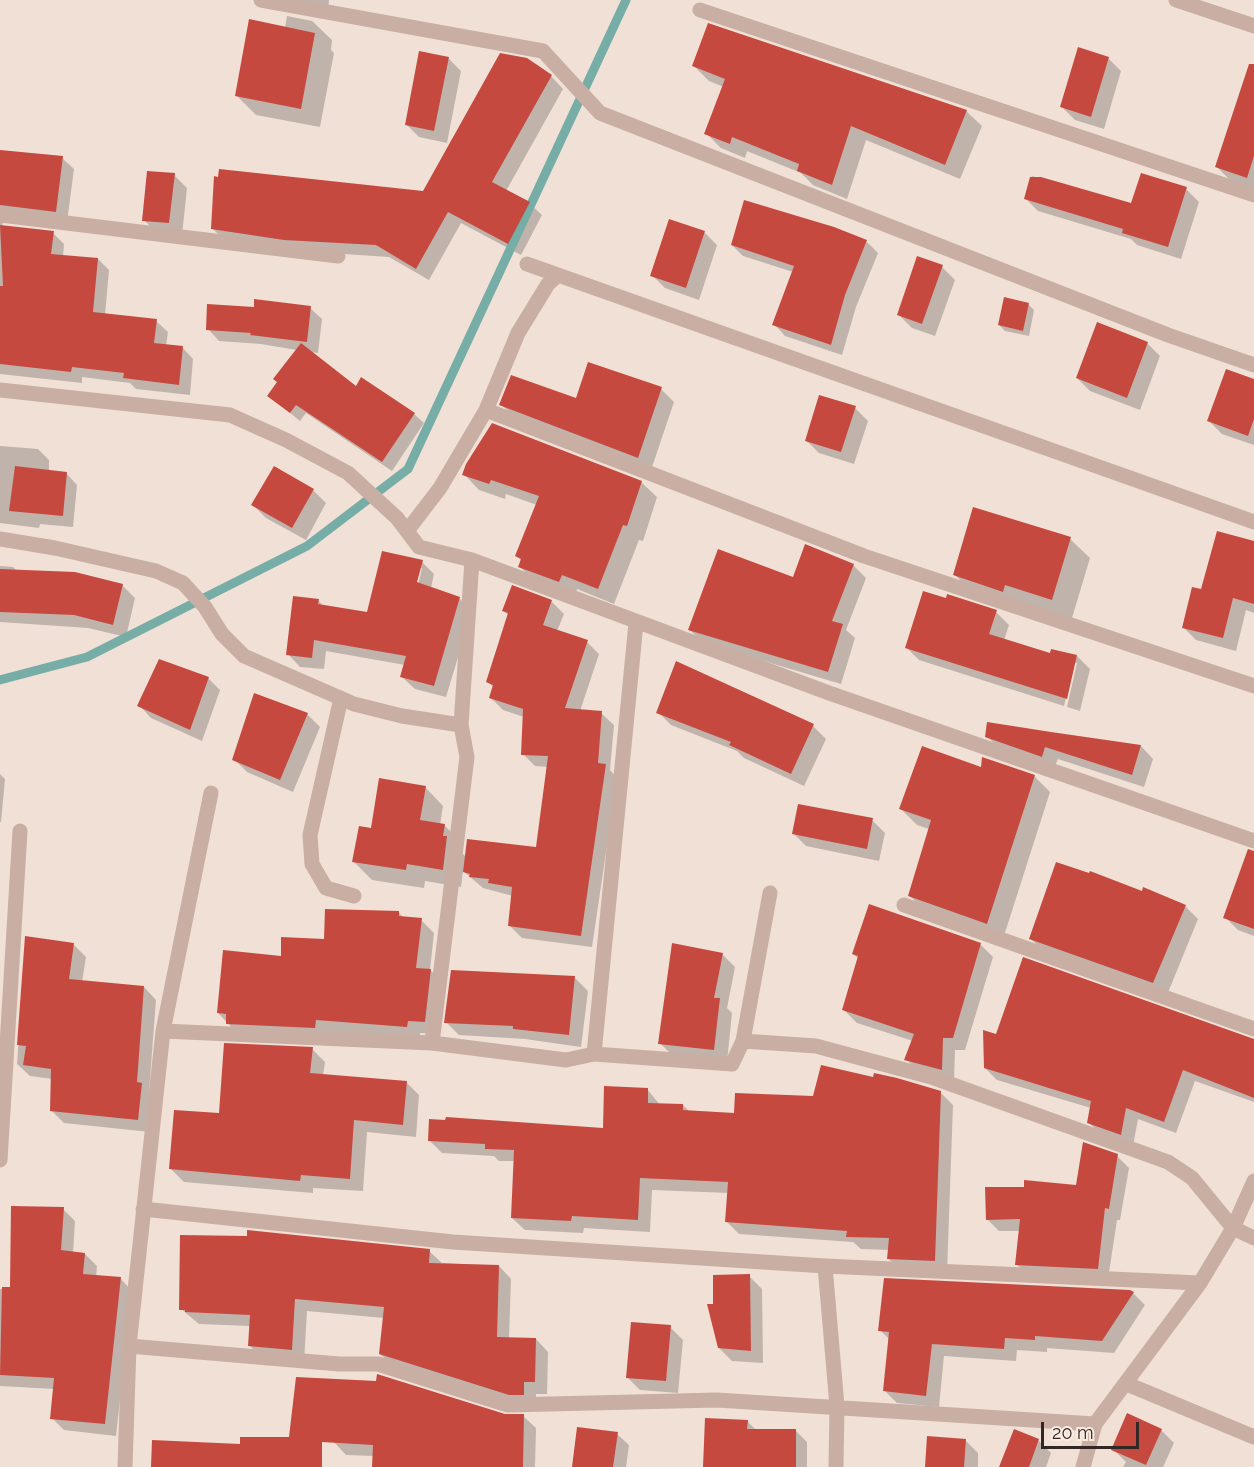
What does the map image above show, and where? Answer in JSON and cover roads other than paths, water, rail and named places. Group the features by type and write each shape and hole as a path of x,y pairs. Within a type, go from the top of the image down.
{"street":[{"path":"261,0 543,51 600,113 1168,335 1254,365"},
{"path":"1176,0 1254,26"},
{"path":"700,10 1254,195"},
{"path":"0,215 338,256"},
{"path":"527,264 1254,522"},
{"path":"407,531 440,488 486,411 518,333 549,284 558,275"},
{"path":"0,390 230,415 348,473 385,506 419,547 472,561 839,697 1254,842"},
{"path":"486,411 864,556 1254,686"},
{"path":"0,539 132,564 183,583 206,607 222,634 244,656 341,698 402,716 461,725"},
{"path":"432,1043 467,757 461,725 472,561"},
{"path":"594,1054 636,623"},
{"path":"341,698 310,835 312,864 326,888 354,896"},
{"path":"125,1467 129,1346 163,1031 211,793"},
{"path":"0,1160 20,831"},
{"path":"163,1031 432,1043 566,1060 594,1054 732,1064 743,1041 770,893"},
{"path":"904,905 1254,1029"},
{"path":"743,1041 816,1046 932,1077 1168,1162 1192,1178 1233,1228 1254,1238"},
{"path":"1083,1467 1095,1424 1200,1283 1233,1228 1254,1181"},
{"path":"143,1209 453,1242 825,1266 1200,1283"},
{"path":"825,1266 837,1406 836,1467"},
{"path":"129,1346 339,1364 378,1364 508,1405 717,1400 1095,1424"},
{"path":"1126,1384 1254,1437"}],"waterway":[{"path":"0,680 87,657 307,546 408,469 626,0"}]}
